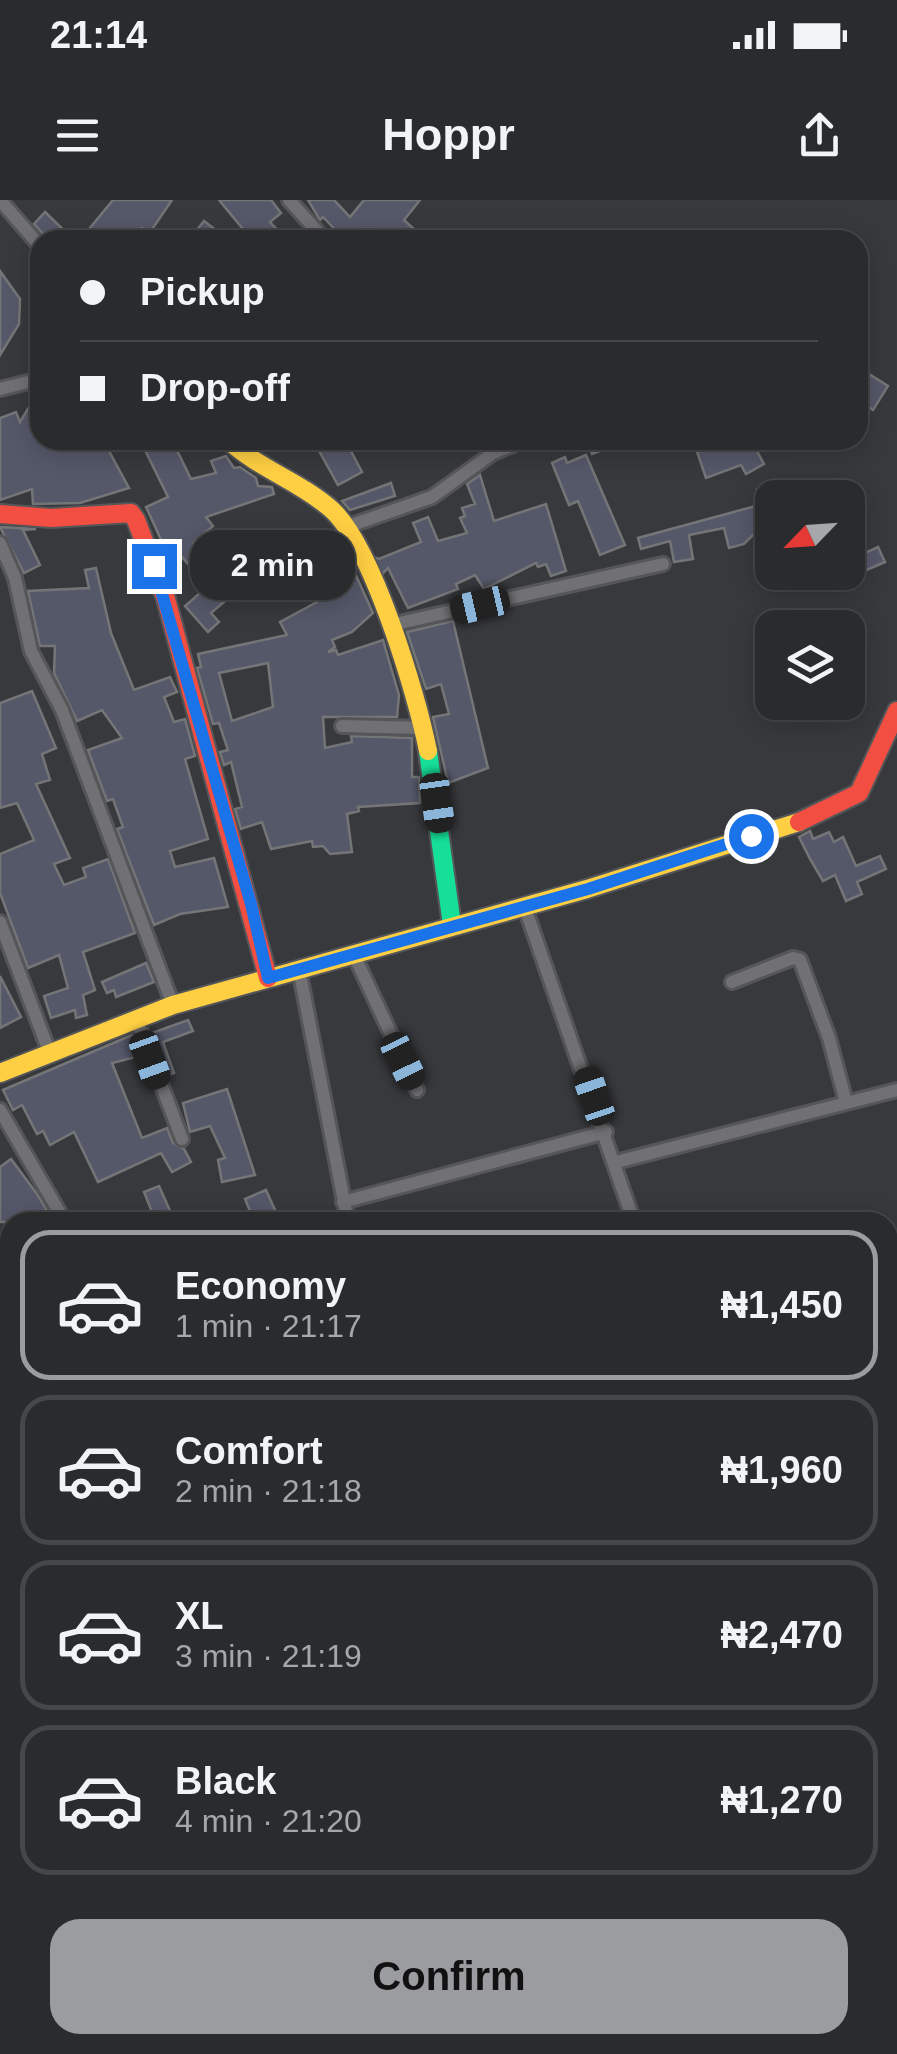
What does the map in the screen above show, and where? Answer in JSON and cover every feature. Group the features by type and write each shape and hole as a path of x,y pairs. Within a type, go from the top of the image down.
{"street":[{"path":"0,200 30,234"},
{"path":"289,200 317,230"},
{"path":"0,389 30,382"},
{"path":"240,450 319,497 349,526 394,624 423,728 452,926"},
{"path":"349,526 432,497 500,450"},
{"path":"0,514 51,518 131,513 136,520 166,598 268,978"},
{"path":"0,543 15,578 30,651 62,710 173,1005"},
{"path":"394,624 663,564"},
{"path":"0,1073 173,1005 588,889 837,807 859,794 872,774 897,711"},
{"path":"342,726 423,728"},
{"path":"524,905 631,1212"},
{"path":"0,922 48,1052"},
{"path":"354,954 417,1090"},
{"path":"732,982 793,958 800,960 829,1038 846,1102"},
{"path":"299,969 346,1212"},
{"path":"136,1018 182,1140"},
{"path":"616,1162 897,1090"},
{"path":"0,1110 60,1212"},
{"path":"343,1202 606,1132"}],"building":[{"path":"113,200 172,200 152,230 88,230"},
{"path":"219,200 271,200 281,213 270,222 278,230 244,230"},
{"path":"308,200 334,200 350,217 364,200 420,200 404,220 415,230 335,230 323,217 320,220"},
{"path":"45,212 64,230 40,230 34,224"},
{"path":"204,221 216,230 197,230"},
{"path":"0,271 20,299 19,324 0,355"},
{"path":"868,373 888,386 873,410 868,407"},
{"path":"30,406 30,450 108,450 129,488 80,503 33,504 32,489 0,500 0,418 16,412 20,422"},
{"path":"145,450 177,450 191,479 216,473 211,461 226,456 234,468 240,467 256,478 258,486 272,487 274,494 206,517 213,526 193,543 237,591 211,613 219,622 208,632 185,606 208,586 179,554 172,556 164,546 146,507 168,497"},
{"path":"319,450 350,450 362,472 338,485"},
{"path":"696,450 756,450 764,464 746,474 741,465 706,478"},
{"path":"586,455 625,545 600,555 578,501 569,505 552,463 565,457 567,463"},
{"path":"480,475 494,521 546,504 566,571 551,576 546,564 538,567 536,563 484,589 475,575 456,584 458,589 408,608 388,568 382,574 374,557 379,559 421,542 413,523 428,517 438,541 467,533 460,518 465,516 462,508 475,504 467,484"},
{"path":"391,483 395,496 350,510 342,501"},
{"path":"755,506 755,533 744,544 729,548 724,528 689,535 693,559 674,562 670,541 641,549 638,538"},
{"path":"0,527 36,529 23,530 40,565 24,573"},
{"path":"330,534 342,563 349,560 373,613 352,632 332,640 335,647 328,652 336,650 338,655 383,640 399,695 397,717 323,717 325,748 352,742 351,736 412,738 412,777 419,777 420,803 358,807 359,811 347,814 352,852 330,854 323,846 313,847 312,841 271,849 262,822 241,829 235,809 242,807 231,762 224,765 220,752 228,750 219,723 213,724 197,668 201,667 198,654 287,635 280,622 317,602 308,581 316,577 304,544","holes":["268,663 273,707 232,721 219,673"]},
{"path":"878,547 885,562 865,571 865,553"},
{"path":"96,568 111,633 134,690 170,677 177,692 164,697 174,722 185,719 195,756 185,759 208,839 170,851 175,867 214,858 228,907 180,914 154,925 117,829 123,827 113,799 107,801 88,750 122,738 102,710 77,721 54,673 55,646 40,646 28,591 89,588 85,570"},
{"path":"453,621 488,768 448,783 433,717 449,714 441,684 426,689 407,632"},
{"path":"32,691 56,748 42,754 50,780 36,784 70,858 54,864 64,885 86,877 83,868 108,859 135,933 83,952 95,990 83,995 87,1015 76,1018 75,1010 51,1018 44,996 68,988 59,955 28,968 0,893 0,854 34,840 17,803 0,808 0,703"},
{"path":"810,831 813,839 829,832 834,842 843,837 856,866 880,856 886,869 857,882 862,894 846,901 835,875 823,881 810,859 799,837"},
{"path":"146,963 154,982 116,997 114,990 107,993 102,982"},
{"path":"0,976 21,1017 0,1028"},
{"path":"188,1020 193,1031 163,1042 174,1073 169,1075 152,1033"},
{"path":"132,1035 140,1056 112,1063 142,1138 167,1128 173,1143 184,1149 191,1162 172,1172 161,1153 98,1182 74,1132 50,1145 43,1131 37,1134 22,1105 13,1110 3,1090"},
{"path":"227,1089 255,1175 222,1182 218,1160 225,1158 210,1126 190,1132 183,1103"},
{"path":"11,1159 48,1212 0,1212 0,1167"},
{"path":"159,1186 171,1212 152,1212 144,1192"},
{"path":"266,1190 276,1212 250,1212 245,1199"}],"traffic: fast":[{"path":"428,751 452,925"}],"traffic: slow":[{"path":"241,450 319,499 346,527 391,622 428,751"},
{"path":"0,1073 173,1005 587,889 799,822"}],"traffic: jam":[{"path":"0,514 51,518 131,513 136,520 166,599 268,978"},
{"path":"799,822 859,793 897,711"}],"route":[{"path":"154,566 251,904 268,978 588,889 751,836"}]}
